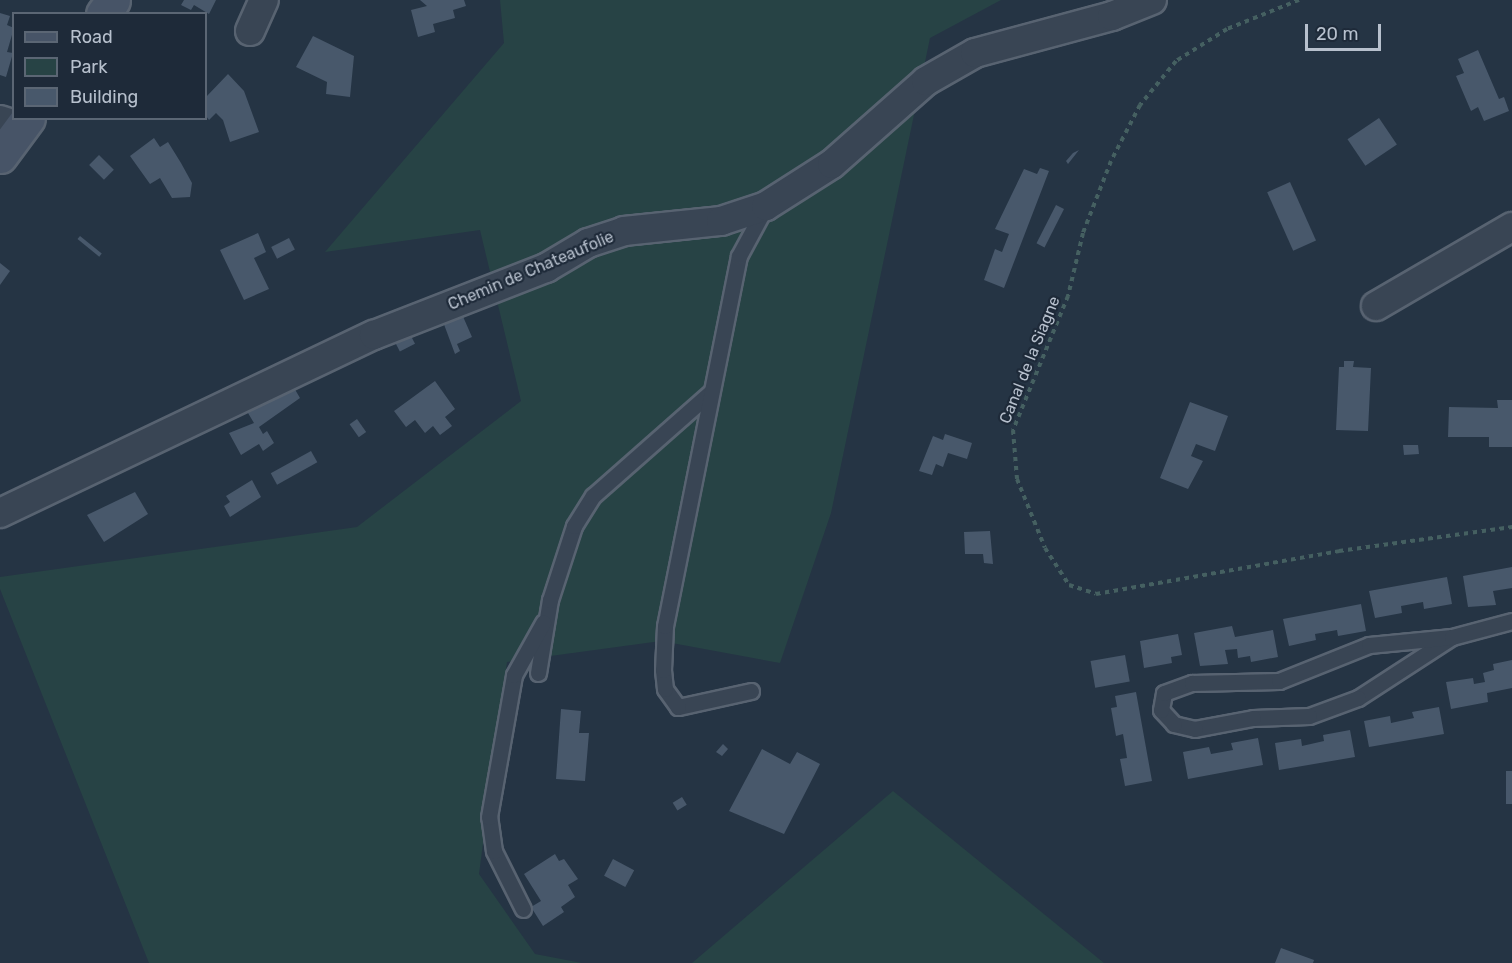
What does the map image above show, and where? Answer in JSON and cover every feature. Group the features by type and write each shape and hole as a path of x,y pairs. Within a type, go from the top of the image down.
{"main road":[{"path":"0,156 17,122"}],"street":[{"path":"250,31 264,0"},
{"name":"Chemin de Chateaufolie","path":"0,513 374,335 515,282 588,243 624,231 721,221 766,207 832,164 926,81 975,53 1112,16 1152,0"},
{"path":"1376,306 1512,226"}],"lane":[{"path":"751,691 678,707 665,689 665,626 739,256 766,207"},
{"path":"538,673 547,618 574,526 593,496 711,392"},
{"path":"523,909 494,851 489,817 514,675 547,618"},
{"path":"1452,637 1358,698 1309,716 1253,718 1195,729 1174,724 1161,710 1164,693 1192,683 1279,681 1370,645 1452,637 1512,621"}],"path":[{"name":"Canal de la Siagne","path":"1299,0 1227,29 1176,61 1140,105 1103,182 1083,233 1068,296 1013,430 1017,479 1045,548 1069,585 1096,594 1339,551 1512,527"}],"green space":[{"path":"500,0 1001,0 930,38 831,513 780,663 661,641 507,662 479,874 535,954 582,963 149,963 0,589 0,577 357,527 521,401 480,230 325,252 504,43"},
{"path":"893,791 1104,963 692,963"}],"building":[{"path":"184,0 216,0 209,14 194,5 191,10 181,5"},
{"path":"420,0 464,0 466,6 453,10 455,18 433,24 435,32 418,37 411,10 427,6"},
{"path":"0,13 10,16 7,25 12,27 12,35 7,52 12,53 12,56 6,77 0,75"},
{"path":"313,36 354,56 350,97 326,94 327,82 296,67"},
{"path":"1478,50 1499,99 1504,97 1509,111 1484,121 1478,107 1471,111 1456,76 1464,73 1458,59"},
{"path":"228,74 244,91 259,132 230,142 223,120 216,113 209,120 207,117 207,96"},
{"path":"1379,118 1397,145 1365,166 1347,139"},
{"path":"154,138 160,147 168,142 181,163 192,183 190,197 172,198 160,178 150,184 130,156"},
{"path":"1079,150 1068,164 1066,161"},
{"path":"99,155 114,170 104,180 89,165"},
{"path":"1040,168 1049,171 1004,288 984,280 995,249 1002,252 1009,234 995,229 1024,169 1037,174"},
{"path":"1290,182 1316,240 1293,251 1267,192"},
{"path":"1056,205 1064,209 1044,247 1036,243"},
{"path":"258,233 266,252 254,258 269,289 244,300 220,250"},
{"path":"80,236 102,254 99,257 77,239"},
{"path":"289,238 295,250 277,259 271,247"},
{"path":"0,263 10,271 0,285"},
{"path":"461,312 472,337 457,344 460,351 455,354 442,319"},
{"path":"410,334 415,344 400,352 395,342"},
{"path":"1344,361 1354,361 1353,367 1371,368 1368,431 1336,430 1339,367 1344,367"},
{"path":"435,381 455,409 445,417 452,426 440,435 433,426 425,433 415,420 406,427 394,411"},
{"path":"293,386 300,398 259,427 263,434 267,431 274,443 263,451 259,444 241,455 229,433 254,423 248,413"},
{"path":"1497,400 1512,400 1512,447 1489,447 1489,437 1448,437 1449,407 1498,408"},
{"path":"1190,402 1228,416 1215,451 1196,444 1191,456 1203,461 1188,489 1160,478"},
{"path":"357,419 366,432 359,437 350,424"},
{"path":"945,434 972,443 967,459 948,453 943,467 936,464 932,475 919,471 933,436 943,440"},
{"path":"1403,445 1418,445 1419,454 1404,455"},
{"path":"311,451 317,462 277,485 271,473"},
{"path":"252,480 261,497 230,517 224,506 230,502 226,496"},
{"path":"135,492 148,514 104,542 87,515"},
{"path":"990,531 993,564 984,563 983,554 965,554 964,532"},
{"path":"1512,567 1512,588 1493,591 1496,605 1468,607 1463,576"},
{"path":"1447,577 1452,604 1424,609 1423,602 1401,606 1402,613 1375,618 1369,591"},
{"path":"1361,604 1366,631 1338,636 1337,630 1315,634 1316,640 1289,646 1283,619"},
{"path":"1232,626 1235,637 1273,630 1278,657 1251,662 1250,656 1238,658 1237,649 1225,650 1228,664 1200,666 1194,633"},
{"path":"1178,634 1182,655 1171,657 1172,663 1144,668 1140,641"},
{"path":"1125,655 1130,682 1095,688 1091,661"},
{"path":"1512,660 1512,688 1487,693 1488,702 1451,709 1446,682 1473,678 1474,684 1485,682 1483,673 1494,670 1493,664"},
{"path":"1136,692 1152,781 1125,786 1120,759 1127,758 1123,734 1116,736 1111,708 1117,707 1115,696"},
{"path":"1439,707 1444,734 1369,747 1364,721 1390,716 1391,723 1414,718 1412,712"},
{"path":"561,709 581,711 579,733 589,733 585,781 556,779"},
{"path":"1350,730 1355,757 1279,770 1275,743 1301,739 1302,746 1324,741 1323,735"},
{"path":"1258,738 1263,765 1188,779 1183,752 1209,747 1211,754 1233,750 1231,743"},
{"path":"723,744 728,749 722,756 716,752"},
{"path":"762,749 790,764 797,752 820,764 784,834 729,811"},
{"path":"1506,771 1512,771 1512,804 1506,804"},
{"path":"682,797 687,805 677,810 673,803"},
{"path":"555,854 559,861 564,859 578,879 568,885 575,897 561,907 564,912 543,926 531,907 541,901 524,874"},
{"path":"613,859 634,870 625,887 604,876"},
{"path":"1281,948 1314,960 1313,963 1275,963"}]}
